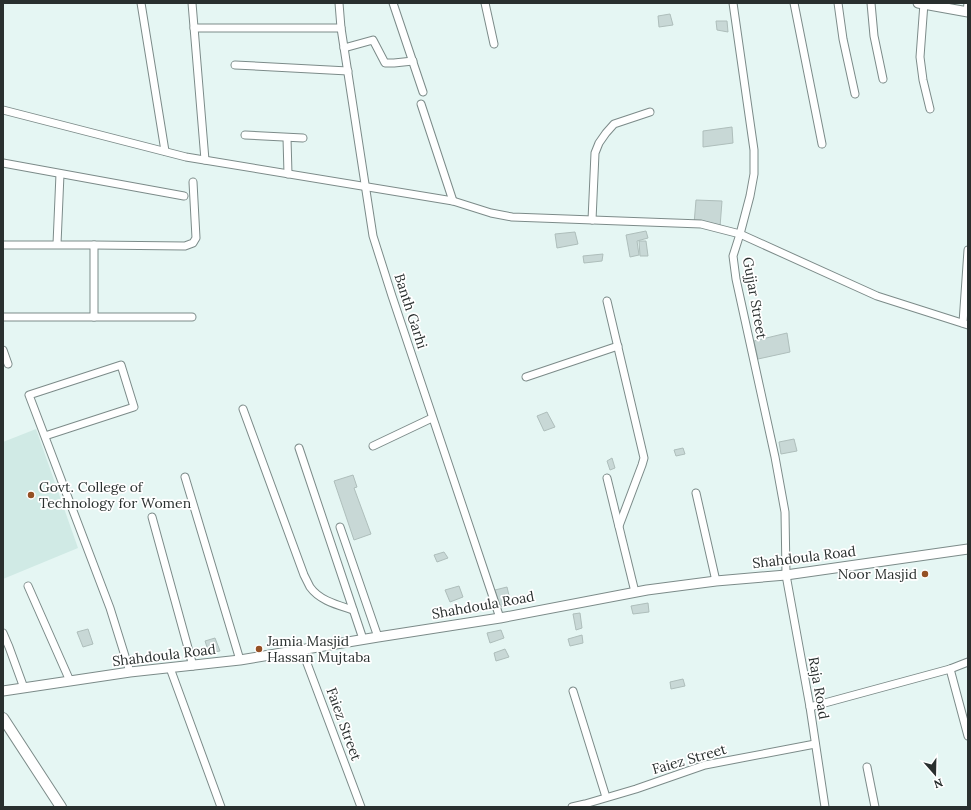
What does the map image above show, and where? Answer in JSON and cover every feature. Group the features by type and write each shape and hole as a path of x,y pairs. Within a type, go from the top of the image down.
{"main road":[{"path":"3,718 61,807"}],"street":[{"path":"141,3 165,151"},
{"path":"192,3 205,160"},
{"name":"Banth Garhi","path":"338,3 373,236 432,418 500,618"},
{"path":"393,3 423,92"},
{"path":"485,3 494,44"},
{"name":"Gujjar Street","path":"733,3 754,150 754,174 750,196 733,256 736,279 775,457 784,512 786,575"},
{"path":"794,3 822,144"},
{"path":"838,3 843,39 855,94"},
{"path":"871,3 874,36 883,79"},
{"path":"930,109 923,80 920,57 922,3 968,9"},
{"path":"194,28 341,28"},
{"path":"344,48 374,40 385,63 413,61"},
{"path":"236,65 348,71"},
{"path":"420,104 453,201"},
{"path":"3,110 186,157 453,201 491,214 512,217 701,224 740,234 878,296 966,324 968,250"},
{"path":"592,220 595,152 599,143 614,124 650,112"},
{"path":"245,135 303,138"},
{"path":"287,138 288,174"},
{"path":"3,163 184,196"},
{"path":"57,244 60,174"},
{"path":"3,245 94,244 185,246 193,243 196,238 193,182"},
{"path":"94,244 94,317"},
{"path":"607,301 644,458 618,526"},
{"path":"3,317 192,317"},
{"path":"526,377 618,346"},
{"path":"3,350 8,364"},
{"path":"44,436 134,407 121,365 29,395 44,436 110,608 130,672"},
{"path":"243,409 304,575 317,594 326,600 353,610"},
{"path":"373,446 432,418"},
{"path":"299,448 363,639"},
{"path":"186,477 240,660"},
{"path":"607,478 635,592"},
{"path":"696,493 716,581"},
{"path":"152,517 193,666"},
{"path":"340,527 378,636"},
{"name":"Shahdoula Road","path":"3,691 130,672 240,660 378,636 500,618 635,592 716,581 786,575 967,550"},
{"name":"Raja Road","path":"786,575 810,707 824,807"},
{"path":"28,586 70,681"},
{"path":"3,633 24,688"},
{"name":"Faiez Street","path":"302,650 361,807"},
{"path":"810,707 950,669 968,662"},
{"path":"170,668 221,807"},
{"path":"950,669 968,736"},
{"path":"573,692 606,798"},
{"name":"Faiez Street","path":"572,807 636,789 705,766 815,744"},
{"path":"867,767 875,807"}],"shaded area":[{"name":"Govt. College of Technology for Women","path":"36,429 78,548 3,579 3,442"}],"building":[{"path":"670,14 673,25 659,27 658,16"},
{"path":"716,21 727,21 728,32 717,30"},
{"path":"732,127 733,143 703,147 703,131"},
{"path":"696,200 722,201 720,227 694,224"},
{"path":"646,231 648,238 637,241 639,255 630,257 626,235"},
{"path":"575,232 578,244 557,248 555,234"},
{"path":"639,241 646,241 648,256 640,256"},
{"path":"603,254 602,261 584,263 583,256"},
{"path":"787,333 790,352 758,359 754,341"},
{"path":"547,412 555,427 544,431 537,416"},
{"path":"794,439 797,451 781,454 779,442"},
{"path":"683,448 685,454 676,456 674,450"},
{"path":"612,458 615,468 610,470 607,461"},
{"path":"353,475 357,487 354,488 371,534 354,540 334,481"},
{"path":"444,552 448,558 437,562 434,555"},
{"path":"459,586 463,597 450,602 445,590"},
{"path":"507,587 511,604 500,607 495,590"},
{"path":"648,603 649,612 633,614 631,606"},
{"path":"580,613 582,628 576,630 573,614"},
{"path":"88,629 93,644 83,647 77,632"},
{"path":"501,630 504,638 490,643 487,633"},
{"path":"582,635 583,643 570,646 568,639"},
{"path":"215,638 220,651 209,653 205,641"},
{"path":"505,649 509,657 496,661 494,653"},
{"path":"683,679 685,686 671,689 670,682"}],"place":[{"name":"Govt. College of Technology for Women","path":"31,495"},
{"name":"Noor Masjid","path":"925,574"},
{"name":"Jamia Masjid Hassan Mujtaba","path":"259,649"}]}
